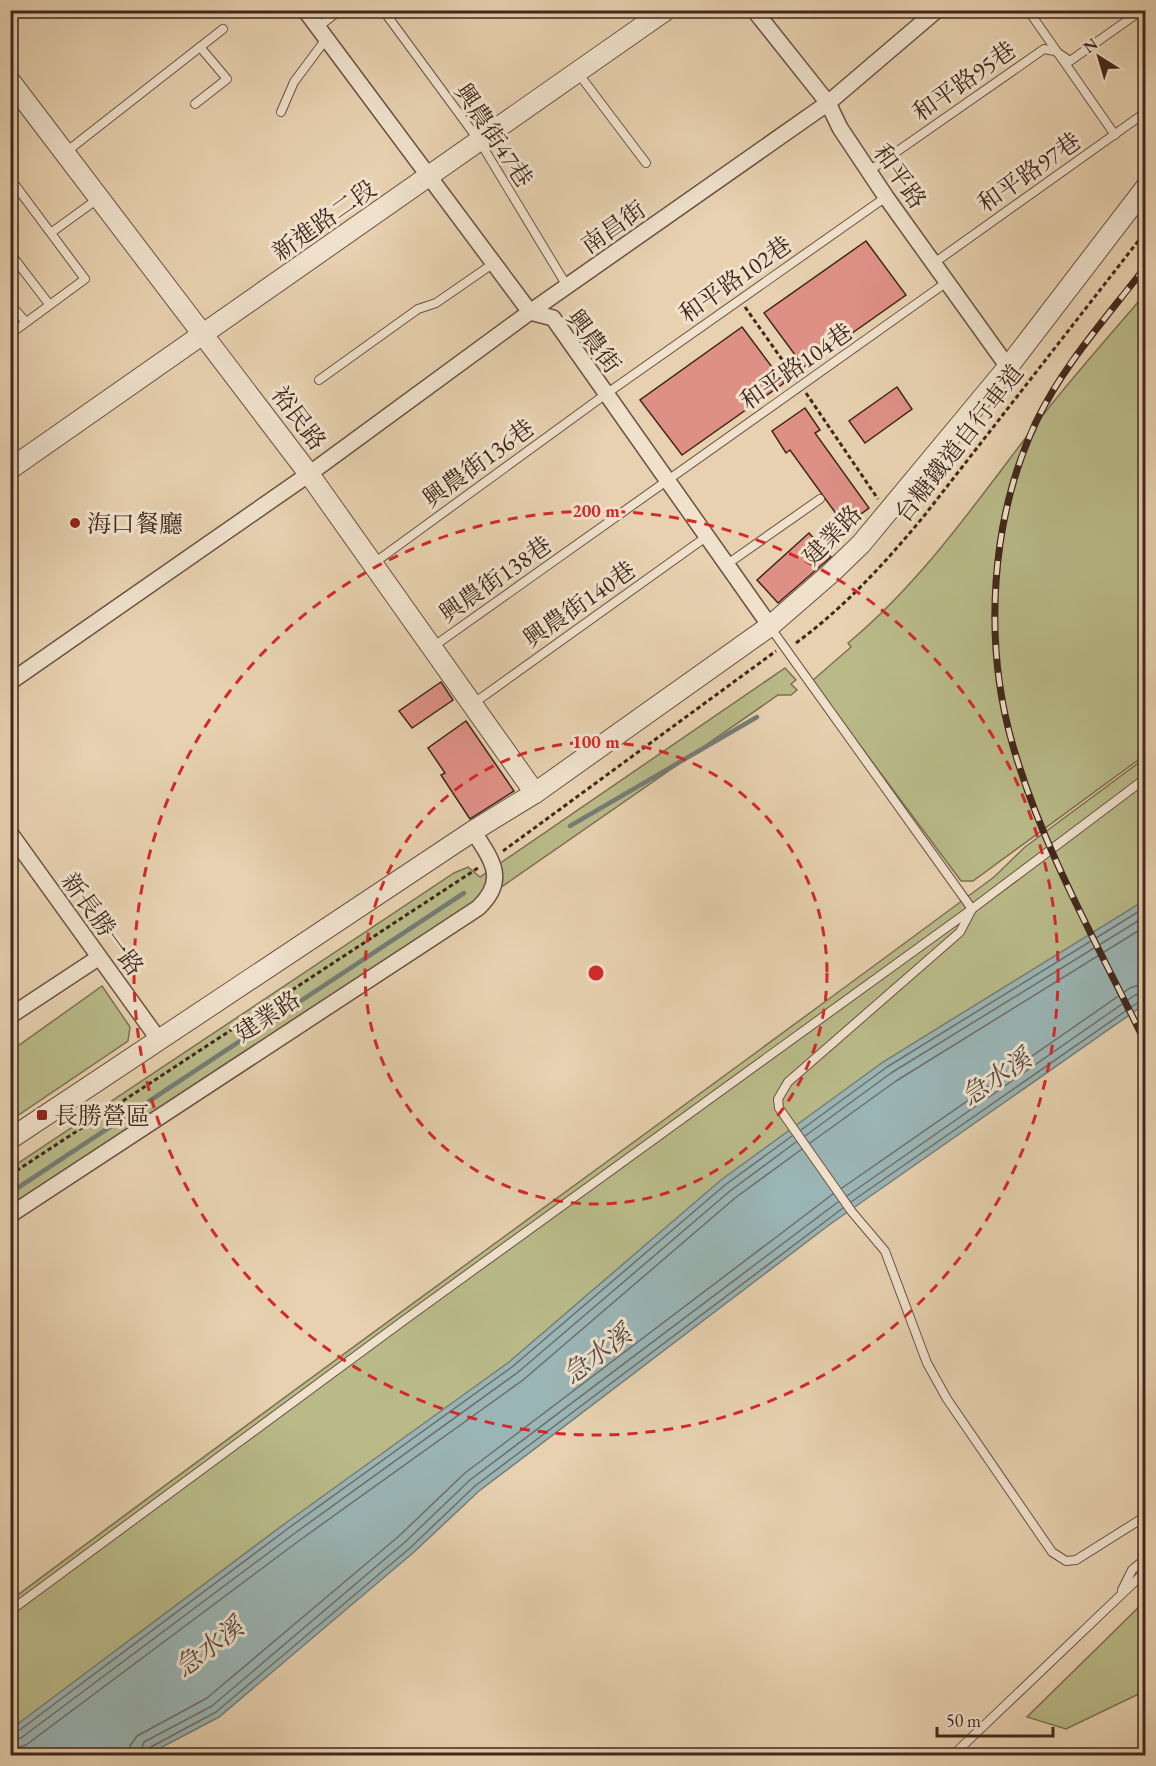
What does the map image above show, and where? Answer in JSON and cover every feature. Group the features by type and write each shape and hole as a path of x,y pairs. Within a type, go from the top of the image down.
{"street":[{"name":"興農街","path":"305,10 530,312 553,318 770,626"},
{"name":"新進路二段","path":"11,468 666,10"},
{"name":"和平路","path":"754,10 828,102 840,128 886,197 1008,367"},
{"name":"南昌街","path":"10,682 309,474 530,312 828,102 937,10"},
{"name":"裕民路","path":"10,81 309,474 434,646 535,793"},
{"name":"建業路","path":"10,1140 473,831 535,793 770,626 831,573 887,513 1008,367 1146,187"},
{"name":"建業路","path":"10,1215 478,908 490,897 494,887 495,868 473,831"},
{"name":"新長勝一路","path":"10,833 159,1040"},
{"path":"10,1016 98,957"}],"lane":[{"path":"282,112 294,82 322,33 340,10"},
{"name":"興農街47巷","path":"382,10 480,142 567,286"},
{"path":"1028,10 1115,135"},
{"name":"和平路95巷","path":"869,171 1044,49 1055,51 1070,61 1142,10"},
{"path":"65,153 223,29"},
{"path":"195,104 227,79 200,47"},
{"path":"578,73 646,163"},
{"name":"和平路97巷","path":"934,263 1146,112"},
{"path":"10,189 15,185 85,279 24,321 13,332"},
{"path":"52,232 100,197"},
{"name":"和平路102巷","path":"606,394 886,197"},
{"path":"10,253 50,304"},
{"path":"319,380 418,309 436,303 494,263"},
{"name":"和平路104巷","path":"667,481 947,282"},
{"path":"10,304 24,321"},
{"name":"興農街136巷","path":"374,563 606,394"},
{"name":"興農街138巷","path":"434,646 667,481"},
{"path":"726,565 820,499"},
{"name":"興農街140巷","path":"474,703 706,537"},
{"path":"770,626 972,909"},
{"path":"10,1611 403,1321 972,909 1146,778"},
{"path":"972,909 960,932 782,1091 778,1099 779,1108 804,1147 852,1212 885,1251 927,1363 947,1399 1052,1552 1066,1561 1076,1560 1146,1516"},
{"path":"1119,1594 1132,1570 1146,1558"},
{"path":"952,1755 1119,1594 1146,1571"}],"path":[{"name":"台糖鐵道自行車道","path":"10,1175 491,859 776,651 815,629 885,562 924,516 1146,231"},
{"path":"740,300 802,386 887,513"}],"green space":[{"path":"1145,294 1145,755 973,881 961,881 812,681 851,647 848,643 902,591 952,535 1055,400"},
{"path":"785,668 796,680 791,684 797,690 791,695 778,695 474,906 11,1213 11,1168 454,873 468,867 480,877"},
{"path":"1145,758 1145,938 187,1615 11,1743 11,1600 994,877 1025,847"},
{"path":"102,986 130,1027 128,1041 11,1120 11,1051"},
{"path":"1145,1601 1145,1691 1066,1729 1027,1717"}],"water":[{"name":"急水溪","path":"1145,900 1145,1004 829,1225 479,1491 414,1552 219,1717 147,1755 11,1756 11,1729 287,1522 509,1362 721,1180 883,1062"}],"building":[{"path":"866,241 906,295 804,367 764,313"},
{"path":"742,327 784,383 682,455 640,400"},
{"path":"897,387 912,409 865,443 849,421"},
{"path":"805,408 820,430 815,433 869,508 845,526 790,450 786,453 772,431"},
{"path":"809,533 831,557 778,603 757,580"},
{"path":"441,682 453,700 412,728 399,711"},
{"path":"466,721 514,791 470,819 441,775 445,773 428,748"}],"waterway":[{"path":"570,826 757,717"},
{"path":"10,1193 464,893"}],"railway":[{"path":"1146,266 1073,361 1036,422 1009,499 996,582 995,624 997,666 1003,707 1025,785 1073,898 1146,1044"}],"place":[{"name":"海口餐廳","path":"75,523"},
{"name":"長勝營區","path":"42,1115"}]}
